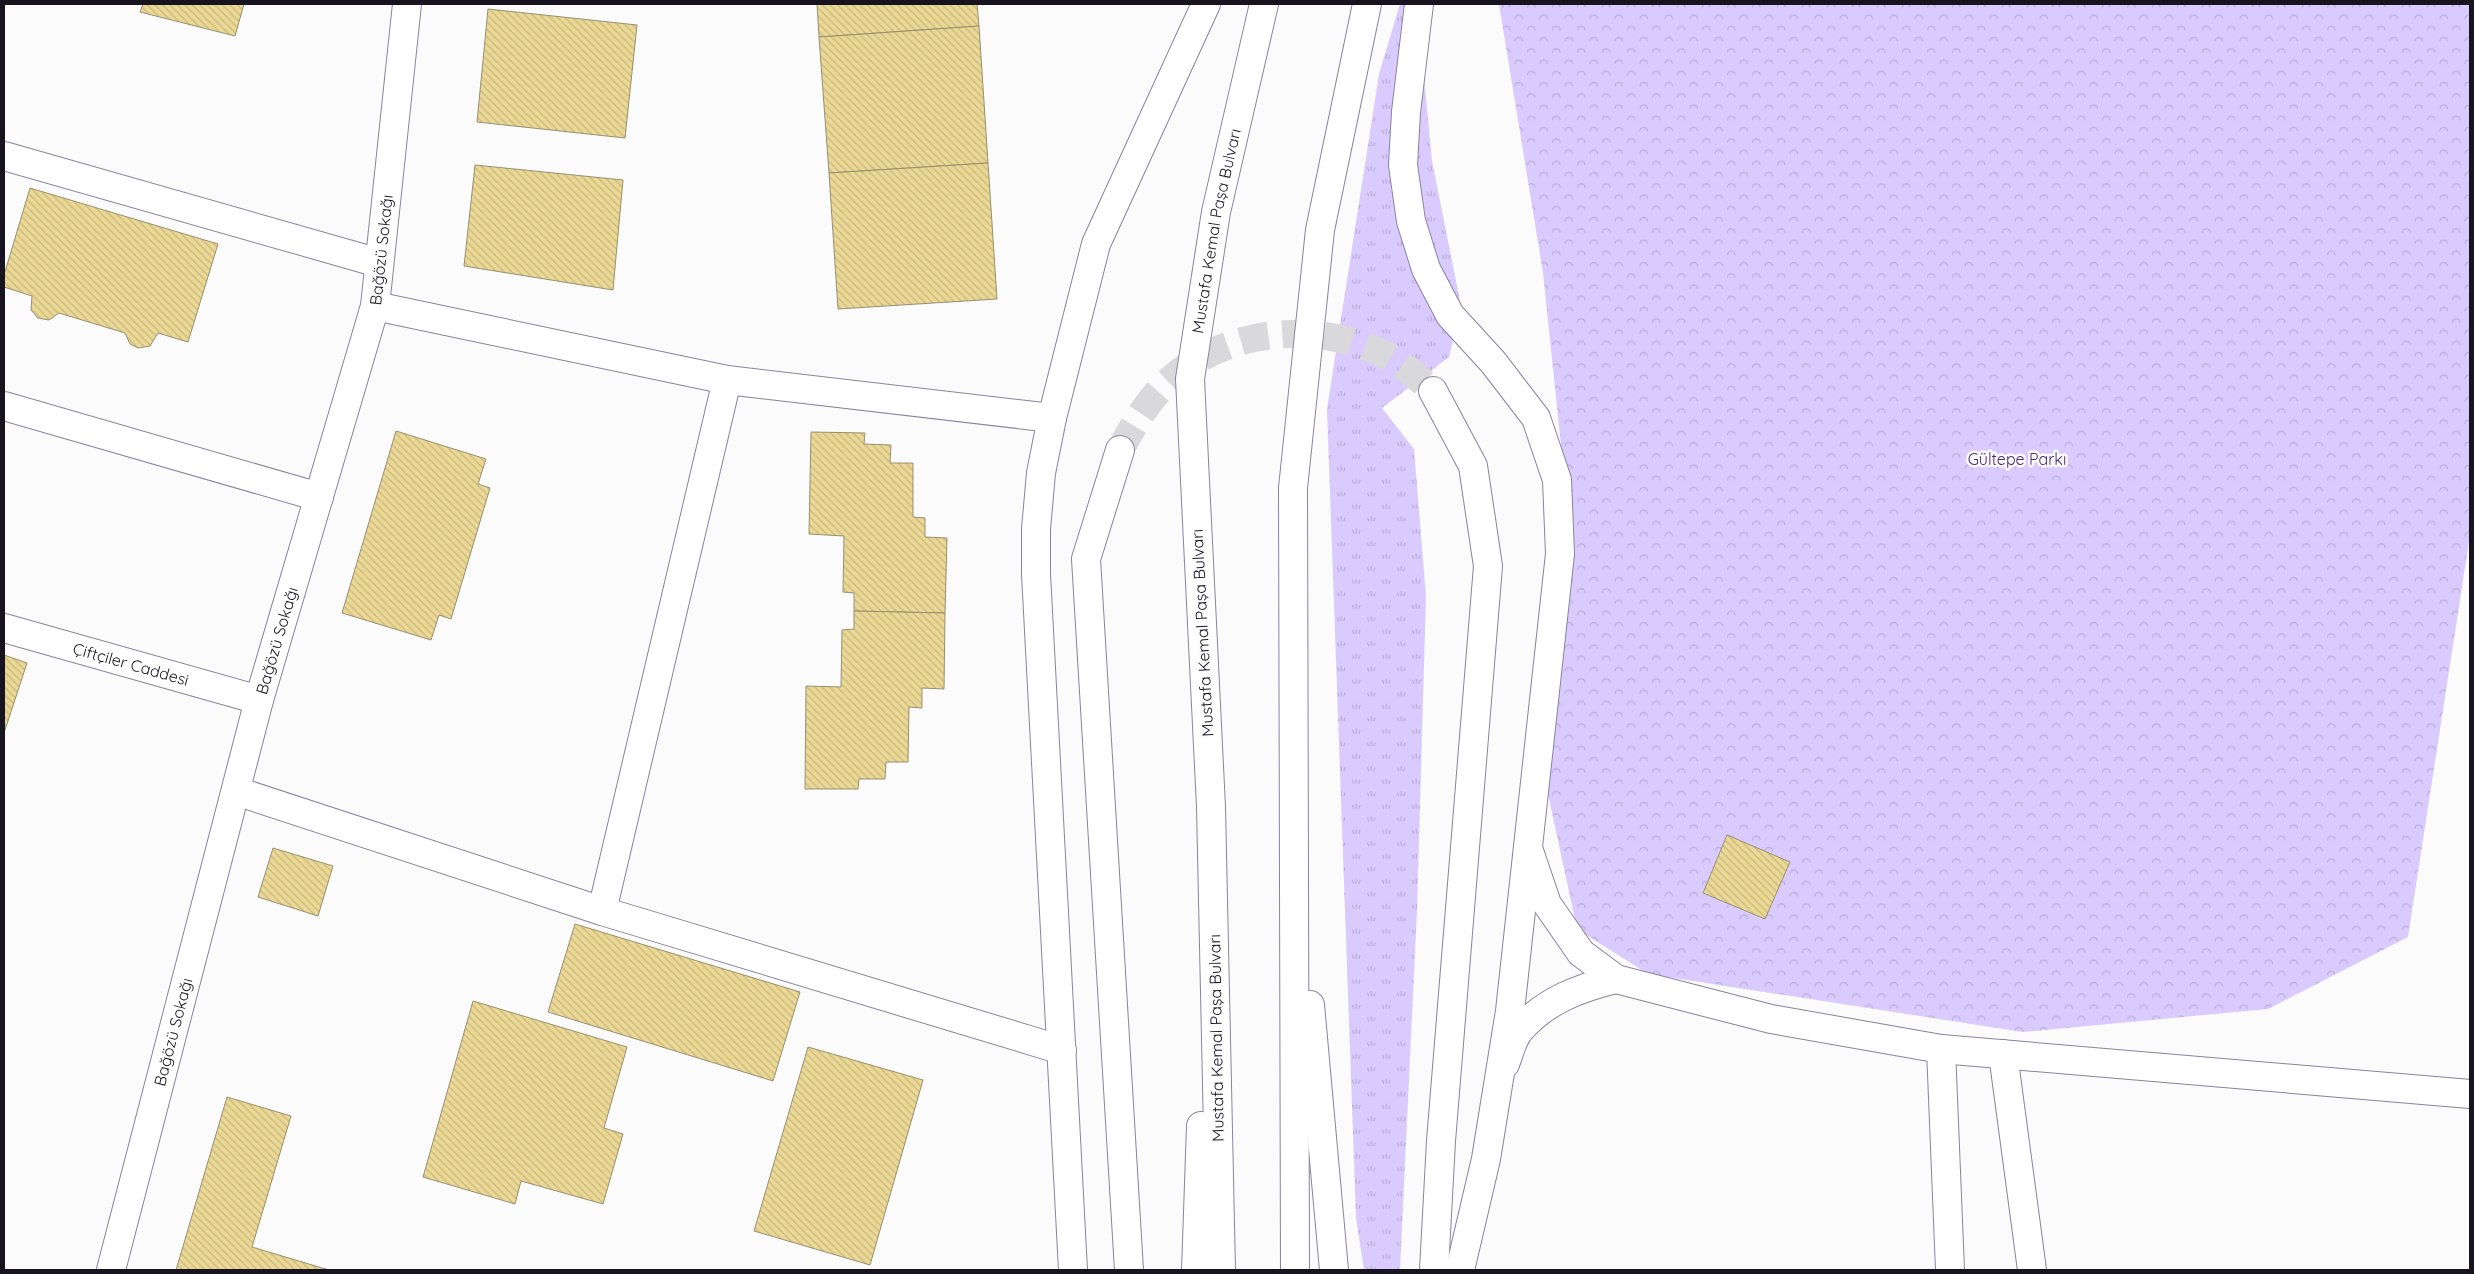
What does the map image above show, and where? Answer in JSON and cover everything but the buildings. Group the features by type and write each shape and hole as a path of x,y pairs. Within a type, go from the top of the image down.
{"main road":[{"name":"Bağözü Sokağı","path":"110,1270 259,700 375,306 407,4"},
{"path":"1073,1270 1036,574 1036,529 1041,473 1052,418 1096,244 1206,4"},
{"name":"Mustafa Kemal Paşa Bulvarı","path":"1221,1270 1211,807 1190,379 1216,212 1264,4"},
{"path":"1295,1270 1293,488 1320,230 1366,4"},
{"path":"1419,4 1406,112 1403,164 1411,221 1426,269 1450,315 1493,362 1536,418 1557,480 1560,554 1510,1011 1486,1159 1460,1270"},
{"path":"4,156 379,263"},
{"path":"375,306 727,380 1052,418"},
{"path":"602,911 727,380"},
{"path":"1433,391 1473,466 1488,566 1441,1131 1434,1270"},
{"path":"4,406 319,497"},
{"path":"1120,450 1086,559 1129,1270"},
{"name":"Çiftçiler Caddesi","path":"4,628 259,700"},
{"path":"236,791 602,911 1062,1050"},
{"path":"1196,1270 1211,807"},
{"path":"1293,822 1334,1270"},
{"path":"1528,848 1547,904 1581,953 1616,979 1771,1019 1941,1048 2470,1094"},
{"path":"1501,1074 1518,1032 1549,1004 1586,986 1616,979"},
{"path":"1941,1048 1950,1270"},
{"path":"2003,1054 2032,1270"}],"green space":[{"path":"1400,4 1417,4 1432,161 1461,306 1449,357 1382,408 1414,449 1426,596 1417,910 1400,1270 1364,1270 1356,1218 1327,409 1379,74"},
{"name":"Gültepe Parkı","path":"1499,4 2470,4 2470,535 2408,937 2268,1009 2023,1032 1648,974 1577,929 1545,780 1571,541 1543,273"}],"tunnel":[{"path":"1120,450 1137,420 1157,393 1179,372 1205,356 1233,344 1262,337 1293,334 1323,336 1353,342 1381,353 1395,361 1433,391"}]}
